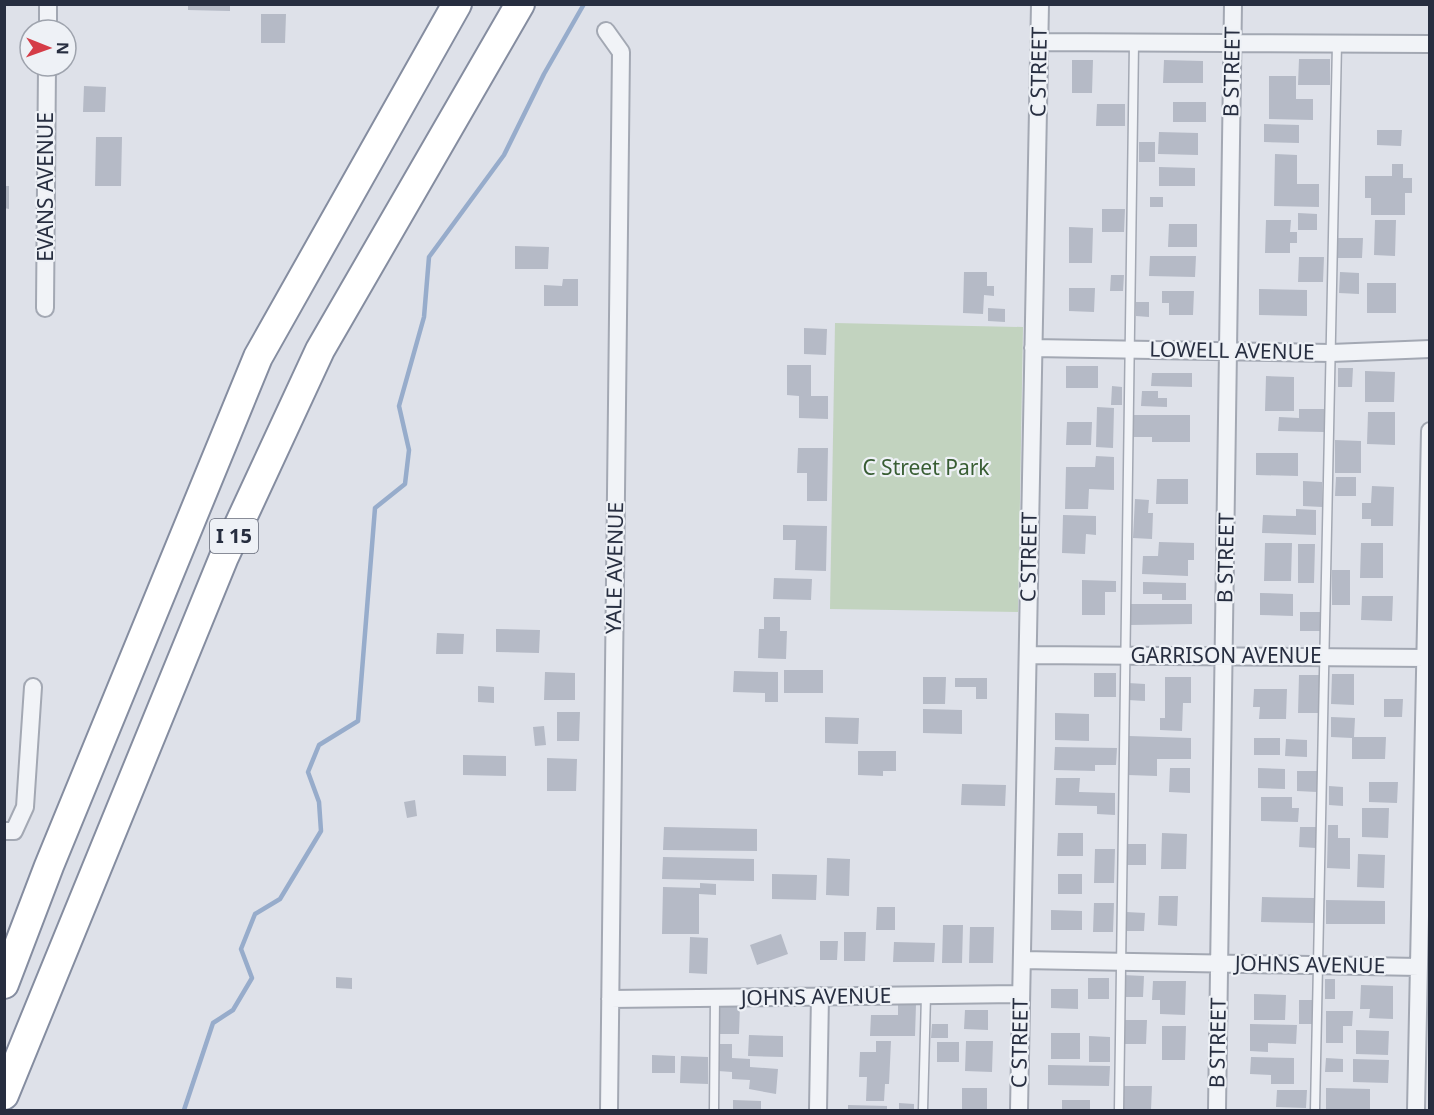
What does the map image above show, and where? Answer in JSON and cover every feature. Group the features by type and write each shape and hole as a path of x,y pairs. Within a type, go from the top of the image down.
{"highway":[{"name":"I 15","path":"4,984 49,866 258,357 457,4"},
{"name":"I 15","path":"5,1095 224,557 320,350 520,4"}],"street":[{"name":"C STREET","path":"1019,1110 1040,4"},
{"name":"B STREET","path":"1217,1110 1233,4"},
{"name":"YALE AVENUE","path":"606,31 621,52 609,1110"},
{"path":"1039,42 1134,44 1233,41 1430,44"},
{"name":"EVANS AVENUE","path":"45,308 47,78"},
{"name":"LOWELL AVENUE","path":"1034,348 1331,353 1430,349"},
{"path":"1416,1110 1419,967 1424,938 1425,658 1430,431"},
{"name":"GARRISON AVENUE","path":"1028,655 1425,658"},
{"path":"9,831 25,807 33,687"},
{"name":"JOHNS AVENUE","path":"1022,960 1419,967"},
{"name":"JOHNS AVENUE","path":"610,999 1021,994"},
{"path":"818,1110 820,996"}],"lane":[{"path":"1315,1110 1337,43"},
{"path":"1119,1110 1134,44"},
{"path":"923,1110 926,995"},
{"path":"714,1110 715,998"}],"green space":[{"name":"C Street Park","path":"835,323 1023,327 1018,612 830,609"}],"building":[{"path":"188,4 230,4 230,11 188,10"},
{"path":"261,14 286,14 285,43 261,43"},
{"path":"1299,59 1330,59 1330,85 1298,85"},
{"path":"1072,60 1093,60 1092,93 1072,93"},
{"path":"1164,60 1203,61 1203,83 1163,83"},
{"path":"1269,76 1296,76 1296,99 1313,99 1313,120 1269,119"},
{"path":"84,86 106,87 105,112 83,112"},
{"path":"1173,102 1206,102 1206,122 1173,122"},
{"path":"1097,104 1125,104 1125,126 1096,126"},
{"path":"1264,124 1299,125 1299,143 1264,142"},
{"path":"1377,130 1402,130 1401,146 1377,145"},
{"path":"1159,132 1198,133 1198,155 1158,154"},
{"path":"96,137 122,137 121,186 95,186"},
{"path":"1139,142 1155,142 1155,162 1139,162"},
{"path":"1275,154 1297,155 1297,184 1319,184 1319,207 1274,206"},
{"path":"1392,164 1403,164 1403,178 1412,178 1412,193 1405,193 1405,215 1371,215 1371,198 1365,198 1365,176 1392,176"},
{"path":"1159,167 1195,168 1195,186 1159,186"},
{"path":"4,186 9,186 9,209 4,208"},
{"path":"1150,197 1163,197 1163,207 1150,207"},
{"path":"1102,209 1125,209 1124,232 1102,232"},
{"path":"1298,213 1317,214 1317,230 1298,230"},
{"path":"1266,220 1291,220 1290,232 1297,232 1297,243 1290,243 1290,253 1265,253"},
{"path":"1375,220 1396,220 1395,256 1374,255"},
{"path":"1169,224 1197,224 1197,247 1168,247"},
{"path":"1069,227 1093,228 1092,263 1069,263"},
{"path":"1338,238 1363,238 1362,258 1338,258"},
{"path":"515,246 549,247 548,269 515,269"},
{"path":"1150,256 1196,256 1195,277 1149,276"},
{"path":"1299,257 1324,257 1323,282 1298,282"},
{"path":"964,272 987,272 987,286 994,286 994,296 984,295 983,314 963,313"},
{"path":"1340,272 1359,273 1359,294 1339,293"},
{"path":"1111,275 1124,275 1123,291 1110,291"},
{"path":"563,279 578,279 578,306 544,306 544,285 562,286"},
{"path":"1367,283 1396,283 1396,313 1367,313"},
{"path":"1069,288 1095,288 1094,312 1069,311"},
{"path":"1259,289 1307,290 1307,316 1259,315"},
{"path":"1162,291 1194,291 1193,315 1169,315 1169,303 1162,303"},
{"path":"1136,302 1149,302 1149,317 1136,316"},
{"path":"988,308 1005,309 1005,322 988,321"},
{"path":"804,328 827,329 826,355 804,354"},
{"path":"787,365 811,365 811,396 828,396 828,419 799,418 799,396 787,395"},
{"path":"1066,366 1098,366 1098,388 1066,388"},
{"path":"1338,368 1353,368 1352,387 1338,387"},
{"path":"1365,371 1395,372 1394,402 1365,402"},
{"path":"1152,373 1192,373 1192,387 1151,386"},
{"path":"1266,376 1294,377 1294,411 1265,411"},
{"path":"1112,386 1122,387 1122,405 1111,405"},
{"path":"1142,391 1158,391 1158,398 1167,398 1167,407 1141,406"},
{"path":"1097,407 1114,408 1113,448 1096,447"},
{"path":"1299,409 1324,409 1324,432 1278,431 1279,417 1299,418"},
{"path":"1368,412 1395,412 1395,445 1367,444"},
{"path":"1134,415 1190,415 1190,442 1152,442 1152,437 1134,437"},
{"path":"1067,422 1092,422 1091,445 1066,445"},
{"path":"1335,440 1361,441 1361,473 1335,473"},
{"path":"798,448 828,448 827,501 807,501 807,473 797,473"},
{"path":"1256,453 1298,453 1298,476 1256,475"},
{"path":"1096,456 1114,457 1114,490 1089,489 1088,509 1065,509 1066,467 1095,467"},
{"path":"1336,477 1356,477 1356,496 1335,496"},
{"path":"1157,479 1188,479 1188,504 1156,504"},
{"path":"1303,481 1322,482 1322,507 1303,506"},
{"path":"1372,486 1394,487 1393,526 1371,526 1371,519 1362,519 1362,503 1371,503"},
{"path":"1135,499 1149,500 1148,513 1153,513 1152,539 1133,538"},
{"path":"1296,509 1316,510 1316,535 1262,533 1263,515 1296,516"},
{"path":"1063,515 1096,516 1096,535 1086,534 1085,554 1062,553"},
{"path":"783,525 827,526 826,571 795,570 796,540 783,540"},
{"path":"1159,542 1194,543 1194,560 1188,560 1188,576 1142,574 1143,556 1158,556"},
{"path":"1265,543 1292,543 1291,581 1264,581"},
{"path":"1361,543 1383,543 1383,578 1360,578"},
{"path":"1298,544 1315,544 1314,583 1298,583"},
{"path":"1332,570 1350,570 1350,605 1332,605"},
{"path":"774,578 812,579 811,600 773,599"},
{"path":"1082,580 1116,581 1116,592 1105,592 1105,615 1082,615"},
{"path":"1143,582 1186,583 1186,600 1162,600 1162,594 1143,594"},
{"path":"1260,593 1293,594 1293,616 1260,615"},
{"path":"1362,596 1393,596 1392,621 1361,620"},
{"path":"1130,604 1192,604 1192,624 1130,625"},
{"path":"1300,612 1321,612 1321,631 1300,631"},
{"path":"764,617 780,617 780,631 787,631 786,659 758,658 759,629 764,629"},
{"path":"496,629 540,630 539,653 496,652"},
{"path":"437,633 464,634 463,654 436,654"},
{"path":"784,670 823,670 823,693 784,693"},
{"path":"734,671 778,672 778,702 765,702 765,693 733,692"},
{"path":"545,672 575,673 575,700 544,700"},
{"path":"1094,673 1116,673 1116,697 1094,697"},
{"path":"1332,674 1354,674 1354,705 1331,704"},
{"path":"1299,675 1319,675 1319,713 1298,713"},
{"path":"923,677 946,677 945,704 923,704"},
{"path":"1165,677 1191,677 1191,703 1183,703 1182,731 1160,730 1160,718 1165,718"},
{"path":"955,678 987,678 987,699 976,699 976,687 955,687"},
{"path":"1128,683 1145,684 1145,701 1128,700"},
{"path":"478,686 494,687 494,703 478,702"},
{"path":"1254,689 1287,689 1286,719 1259,719 1260,707 1253,707"},
{"path":"1384,699 1403,699 1402,717 1384,717"},
{"path":"923,709 962,710 962,734 923,733"},
{"path":"557,712 580,712 579,741 557,741"},
{"path":"1055,713 1089,714 1089,741 1055,740"},
{"path":"825,717 859,718 858,744 825,743"},
{"path":"1331,717 1355,718 1354,737 1386,737 1385,759 1352,759 1352,738 1331,737"},
{"path":"544,726 546,745 535,746 533,727"},
{"path":"1129,736 1191,738 1191,759 1157,759 1157,776 1128,775"},
{"path":"1254,738 1280,738 1280,755 1254,755"},
{"path":"1286,739 1307,740 1307,757 1285,756"},
{"path":"1055,747 1117,748 1116,765 1095,765 1095,771 1054,770"},
{"path":"858,751 896,751 896,771 883,771 883,776 858,775"},
{"path":"463,755 506,756 506,776 463,775"},
{"path":"547,758 577,759 576,791 547,791"},
{"path":"1170,768 1190,768 1190,793 1169,792"},
{"path":"1258,768 1285,769 1285,789 1258,788"},
{"path":"1297,771 1317,771 1317,792 1297,791"},
{"path":"1056,778 1080,778 1079,792 1115,793 1115,815 1097,814 1097,806 1055,805"},
{"path":"1369,782 1398,782 1397,803 1369,802"},
{"path":"962,784 1006,785 1005,806 961,805"},
{"path":"1329,786 1343,787 1343,806 1329,805"},
{"path":"1261,797 1292,797 1292,808 1299,808 1298,822 1261,821"},
{"path":"415,800 417,816 407,818 404,802"},
{"path":"1362,808 1389,808 1388,838 1362,837"},
{"path":"1328,825 1338,825 1338,838 1350,838 1350,869 1327,868"},
{"path":"664,827 757,829 757,851 663,850"},
{"path":"1300,827 1316,827 1316,848 1299,847"},
{"path":"1058,833 1083,833 1083,856 1057,856"},
{"path":"1162,833 1187,834 1186,869 1161,869"},
{"path":"1127,844 1146,844 1146,865 1126,865"},
{"path":"1095,849 1115,849 1114,883 1094,883"},
{"path":"1358,854 1385,855 1384,888 1357,887"},
{"path":"663,857 754,859 754,881 662,879"},
{"path":"827,858 850,859 849,896 826,895"},
{"path":"772,874 817,875 816,900 772,899"},
{"path":"1058,874 1082,874 1082,894 1058,894"},
{"path":"700,883 716,884 716,895 699,894 699,934 662,934 663,887 700,888"},
{"path":"1159,896 1178,896 1177,926 1158,925"},
{"path":"1262,897 1314,898 1314,923 1261,922"},
{"path":"1326,900 1385,901 1385,924 1326,924"},
{"path":"1094,903 1114,903 1113,932 1093,932"},
{"path":"877,907 895,907 895,930 876,930"},
{"path":"1051,910 1082,911 1082,930 1051,930"},
{"path":"1126,912 1145,913 1144,931 1125,931"},
{"path":"943,925 963,925 962,963 942,963"},
{"path":"970,927 994,927 993,963 969,963"},
{"path":"844,932 866,932 865,961 844,961"},
{"path":"781,934 788,954 757,965 750,945"},
{"path":"690,937 708,938 707,974 689,973"},
{"path":"820,941 838,941 837,960 820,960"},
{"path":"894,942 935,943 934,962 893,962"},
{"path":"1123,975 1144,976 1143,997 1123,997"},
{"path":"336,977 352,978 352,989 336,988"},
{"path":"1088,978 1109,978 1109,999 1088,999"},
{"path":"1325,979 1335,979 1335,999 1325,999"},
{"path":"1153,981 1186,981 1185,1015 1160,1014 1160,1000 1152,1000"},
{"path":"1361,985 1393,986 1393,1019 1369,1018 1370,1009 1360,1009"},
{"path":"1051,989 1078,989 1078,1009 1051,1008"},
{"path":"1254,994 1286,995 1285,1020 1254,1020"},
{"path":"1299,1000 1315,1000 1315,1024 1299,1024"},
{"path":"898,1003 916,1004 915,1036 870,1036 871,1015 898,1015"},
{"path":"718,1005 740,1005 739,1034 717,1034"},
{"path":"965,1010 988,1010 988,1030 964,1029"},
{"path":"1326,1011 1353,1011 1352,1026 1343,1026 1343,1043 1326,1043"},
{"path":"1122,1020 1147,1020 1146,1044 1122,1044"},
{"path":"932,1024 948,1024 948,1038 931,1038"},
{"path":"1250,1024 1297,1025 1296,1044 1268,1043 1268,1052 1250,1051"},
{"path":"1162,1026 1186,1026 1185,1060 1162,1060"},
{"path":"1356,1030 1389,1031 1388,1055 1356,1054"},
{"path":"1051,1033 1080,1033 1080,1059 1051,1059"},
{"path":"749,1035 783,1036 783,1057 748,1056"},
{"path":"1089,1036 1110,1037 1110,1062 1089,1062"},
{"path":"876,1041 891,1041 889,1084 885,1084 884,1101 866,1101 867,1077 859,1077 860,1052 876,1052"},
{"path":"966,1041 993,1041 992,1072 965,1071"},
{"path":"937,1042 959,1042 959,1062 937,1062"},
{"path":"719,1044 732,1044 732,1058 750,1059 750,1067 778,1069 776,1094 749,1089 750,1080 732,1079 732,1072 718,1071"},
{"path":"652,1055 675,1056 675,1073 652,1073"},
{"path":"681,1056 708,1057 708,1084 680,1083"},
{"path":"1251,1057 1294,1058 1294,1084 1271,1084 1271,1075 1250,1074"},
{"path":"1326,1058 1343,1059 1343,1072 1325,1072"},
{"path":"1353,1059 1389,1060 1388,1083 1353,1082"},
{"path":"1048,1065 1110,1066 1109,1086 1048,1085"},
{"path":"1121,1086 1152,1086 1151,1110 1121,1109"},
{"path":"962,1088 987,1088 987,1110 962,1110"},
{"path":"1326,1088 1370,1089 1370,1110 1326,1110"},
{"path":"1277,1090 1307,1090 1306,1108 1276,1107"},
{"path":"733,1100 761,1101 761,1110 733,1110"},
{"path":"1062,1100 1090,1100 1090,1110 1062,1110"},
{"path":"899,1103 914,1104 914,1110 899,1110"},
{"path":"848,1105 887,1106 887,1110 848,1110"}],"waterway":[{"path":"184,1110 213,1023 233,1010 252,978 241,949 255,914 280,899 321,831 319,802 308,772 319,745 358,721 375,508 405,484 409,450 399,406 424,317 429,257 504,155 544,74 584,4"}]}
